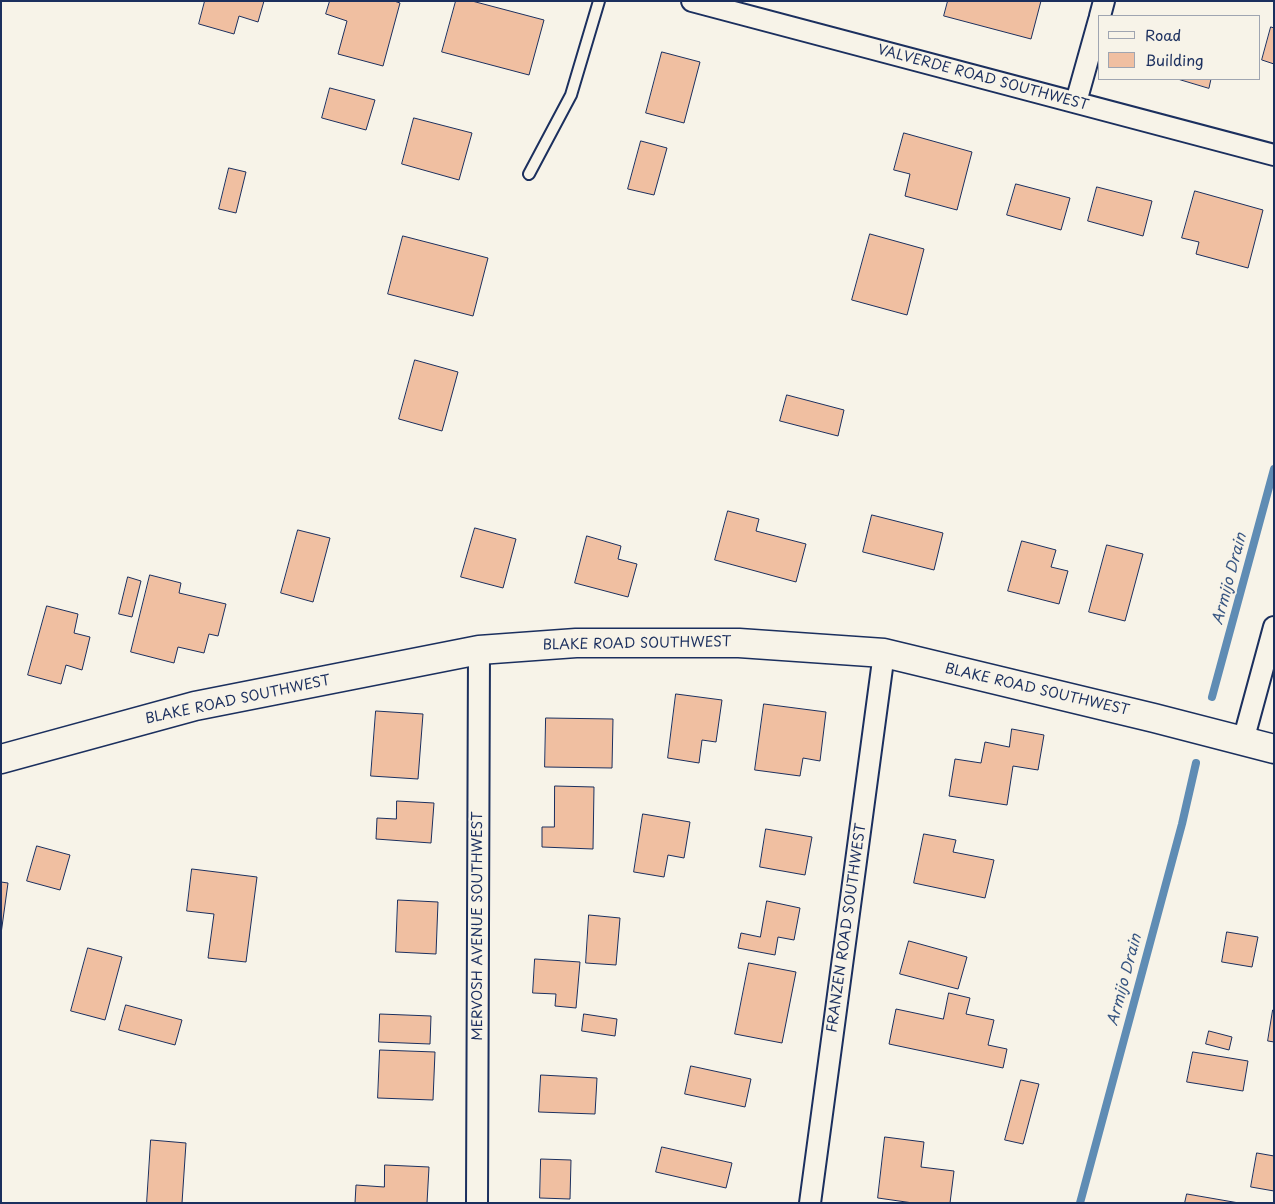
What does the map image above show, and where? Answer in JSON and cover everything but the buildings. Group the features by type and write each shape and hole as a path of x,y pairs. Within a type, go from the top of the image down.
{"street":[{"name":"VALVERDE ROAD SOUTHWEST","path":"692,1 1274,155"},
{"path":"1100,15 1104,1"},
{"path":"1076,102 1098,22"},
{"path":"1243,741 1274,627"},
{"name":"BLAKE ROAD SOUTHWEST","path":"1,759 195,706 479,650 576,643 739,643 884,653 1274,749"},
{"name":"MERVOSH AVENUE SOUTHWEST","path":"477,1203 479,650"},
{"name":"FRANZEN ROAD SOUTHWEST","path":"810,1203 884,653"}],"lane":[{"path":"529,174 571,95 598,1"}],"waterway":[{"name":"Armijo Drain","path":"1212,697 1274,469"},
{"name":"Armijo Drain","path":"1080,1203 1182,824 1196,763"}]}
